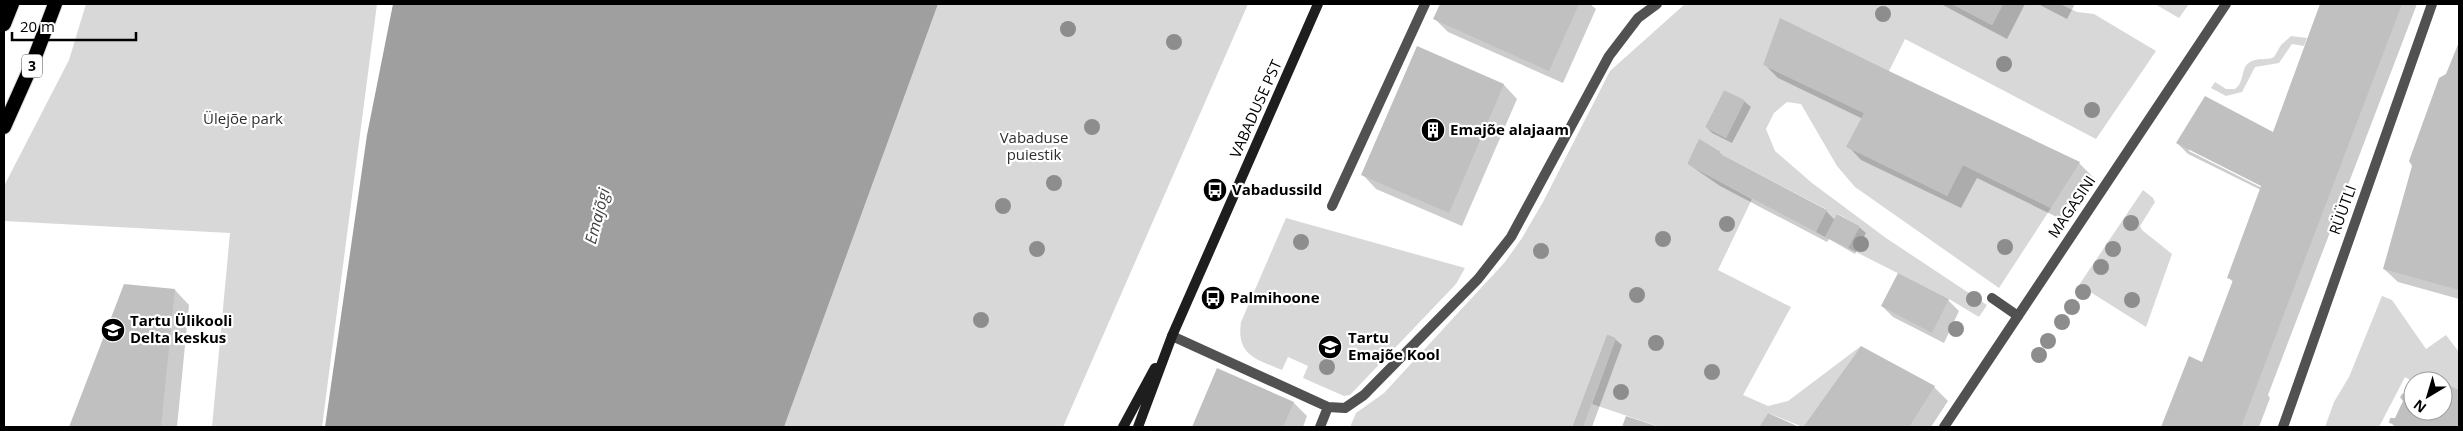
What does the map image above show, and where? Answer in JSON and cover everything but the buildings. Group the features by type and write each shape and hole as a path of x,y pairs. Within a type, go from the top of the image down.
{"highway":[{"path":"4,24 12,4"},
{"name":"3","path":"4,127 34,62 54,4"}],"main road":[{"name":"VABADUSE PST","path":"1138,427 1172,336 1318,4"},
{"name":"VABADUSE PST","path":"1123,427 1172,336"}],"street":[{"path":"1332,206 1425,4"},
{"path":"1172,336 1328,407 1345,408 1364,395 1478,279 1496,257 1525,213 1609,56 1638,18 1657,4"},
{"name":"MAGASINI","path":"1944,427 2226,4"},
{"name":"RÜÜTLI","path":"2283,427 2432,4"},
{"path":"1992,298 2018,316"},
{"path":"1320,427 1328,407"}],"green space":[{"name":"Ülejõe park","path":"86,4 377,4 322,427 212,427 230,233 4,221 4,186 69,60"},
{"name":"Vabaduse puiestik","path":"938,4 1248,4 1063,427 784,427"},
{"path":"1685,4 1952,4 1992,25 2003,4 2060,4 2077,12 2094,14 2156,51 2096,139 1905,39 1889,71 1763,65 1864,113 1947,196 1963,165 2051,208 1999,288 1855,187 1837,166 1801,104 1787,102 1774,113 1766,129 1775,151 1812,183 1886,238 1987,305 1979,317 1949,299 1848,248 1860,226 1838,214 1825,237 1816,232 1826,209 1719,153 1719,150 1699,140 1687,164 1752,199 1718,270 1791,307 1743,395 1768,406 1788,401 1861,346 1803,427 1768,413 1759,427 1660,427 1592,404 1616,338 1607,334 1572,427 1350,427 1356,413 1384,393 1505,262 1522,238 1543,202 1610,71","holes":["1724,90 1745,100 1726,138 1705,127"]},
{"path":"2155,4 2189,4 2179,18"},
{"path":"2291,36 2307,38 2304,46 2292,44 2279,63 2255,67 2242,92 2226,96 2211,88 2215,82 2226,89 2235,89 2240,83 2243,71 2250,62 2274,57 2281,45"},
{"path":"2143,190 2155,202 2140,226 2142,230 2172,254 2146,327 2079,285"},
{"name":"Tartu Emajõe Kool","path":"1286,218 1465,268 1456,284 1350,395 1344,396 1303,378 1308,366 1288,357 1282,370 1256,359 1245,349 1242,342 1240,333 1241,322"},
{"path":"2382,296 2392,300 2426,349 2446,335 2459,352 2459,390 2453,387 2453,371 2403,371 2403,381 2379,427 2325,427 2334,402 2349,377"}],"water":[{"name":"Emajõgi","path":"393,4 938,4 784,427 325,427 367,135"}],"place":[{"name":"Emajõe alajaam","path":"1433,130"},
{"name":"Vabadussild","path":"1215,190"},
{"name":"Palmihoone","path":"1213,298"},
{"name":"Tartu Ülikooli Delta keskus","path":"113,330"},
{"name":"Tartu Emajõe Kool","path":"1330,347"}]}
